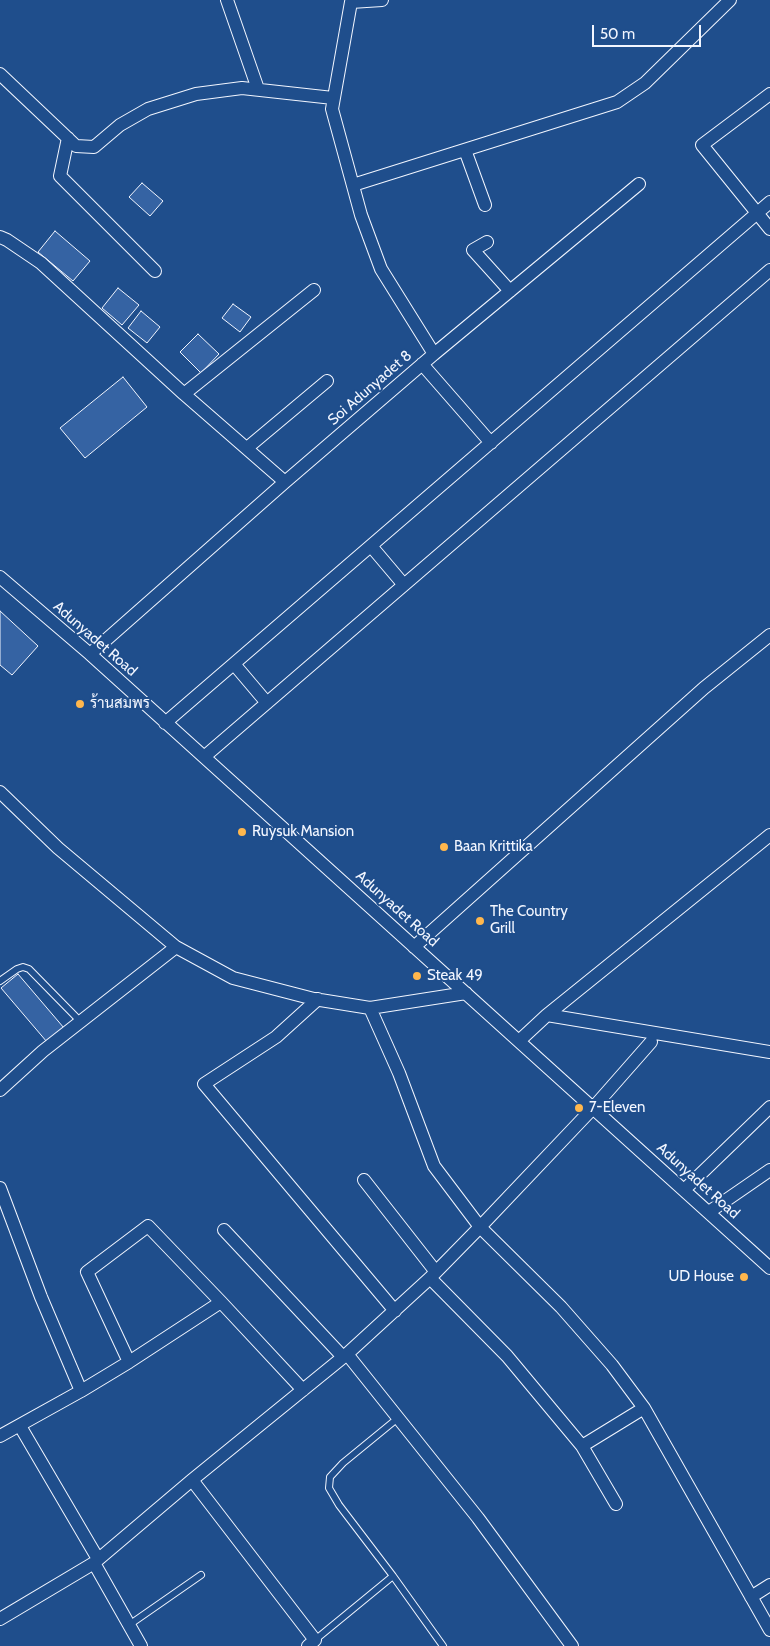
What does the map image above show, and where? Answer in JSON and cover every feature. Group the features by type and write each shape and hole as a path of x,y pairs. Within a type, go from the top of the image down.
{"street":[{"path":"227,0 258,89"},
{"path":"350,1 382,0"},
{"path":"353,185 617,102 645,83 730,0"},
{"name":"Soi Adunyadet 8","path":"90,654 434,354 381,269 361,215 332,108 350,1"},
{"path":"0,74 76,146 94,147 120,124 148,109 196,94 242,88 333,98"},
{"path":"770,94 702,145 770,229"},
{"path":"68,138 60,176 155,271"},
{"path":"465,150 485,205"},
{"path":"434,354 639,184"},
{"path":"165,723 770,202"},
{"path":"0,238 7,240 41,263 184,394 285,482"},
{"path":"488,242 473,250 510,291"},
{"path":"204,757 770,270"},
{"path":"184,394 314,290"},
{"path":"422,364 490,443"},
{"path":"247,448 327,381"},
{"path":"371,546 404,585"},
{"name":"Adunyadet Road","path":"0,577 90,654 770,1268"},
{"path":"414,947 704,688 770,635"},
{"path":"234,664 267,703"},
{"path":"0,792 58,848 176,947 233,978 318,999 370,1008 466,993"},
{"path":"519,1041 547,1014 770,835"},
{"path":"0,1090 42,1051 176,947"},
{"path":"318,999 276,1037 204,1084 394,1311"},
{"path":"370,1008 399,1073 434,1166 480,1227 561,1307 612,1364 644,1408 770,1630"},
{"path":"547,1014 770,1052"},
{"path":"0,1619 96,1561 192,1480 345,1356 433,1275 480,1227 593,1108 651,1042"},
{"path":"684,1190 770,1107"},
{"path":"709,1212 770,1170"},
{"path":"364,1180 433,1275 507,1356 582,1446 616,1504"},
{"path":"0,1188 41,1297 81,1392"},
{"path":"129,1362 87,1272 148,1226 304,1390"},
{"path":"224,1230 345,1356 398,1418 478,1518 572,1646"},
{"path":"0,1436 81,1392 220,1302"},
{"path":"582,1446 644,1408"},
{"path":"20,1426 96,1561 141,1646"},
{"path":"192,1480 311,1643"},
{"path":"751,1597 770,1584"}],"lane":[{"path":"0,981 17,969 23,967 29,969 80,1021"},
{"path":"398,1418 343,1463 330,1477 329,1488 339,1506 393,1576 443,1646"},
{"path":"129,1625 200,1576"},
{"path":"311,1643 393,1576"}],"building":[{"path":"142,183 163,201 150,216 129,197"},
{"path":"55,231 90,261 73,281 38,252"},
{"path":"118,288 139,305 122,325 102,308"},
{"path":"233,304 251,317 240,332 222,318"},
{"path":"141,311 160,327 147,343 128,328"},
{"path":"198,334 219,354 201,373 180,352"},
{"path":"123,377 147,407 85,458 60,428"},
{"path":"0,611 38,646 12,675 0,665"},
{"path":"18,974 64,1028 47,1042 1,988"}],"place":[{"name":"ร้านสมพร","path":"80,704"},
{"name":"Ruysuk Mansion","path":"242,832"},
{"name":"Baan Krittika","path":"444,847"},
{"name":"The Country Grill","path":"480,921"},
{"name":"Steak 49","path":"417,976"},
{"name":"7-Eleven","path":"579,1108"},
{"name":"UD House","path":"744,1277"}]}
